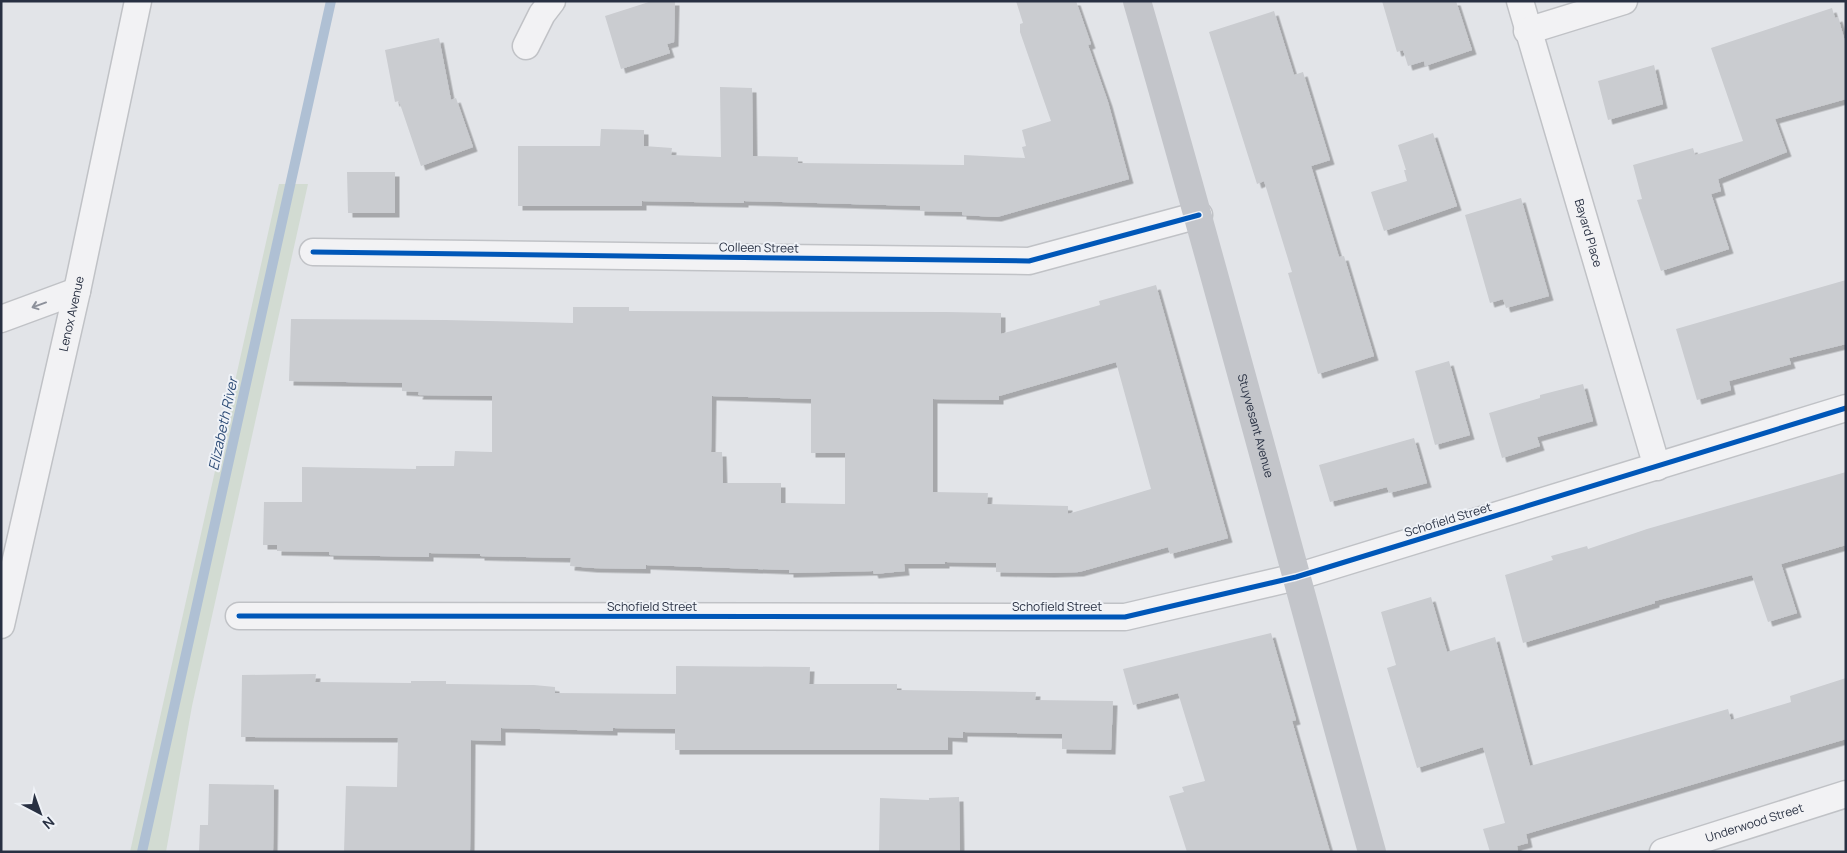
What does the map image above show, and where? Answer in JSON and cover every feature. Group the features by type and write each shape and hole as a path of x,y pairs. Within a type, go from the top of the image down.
{"main road":[{"name":"Stuyvesant Avenue","path":"1137,1 1199,214 1372,852"}],"street":[{"name":"Lenox Avenue","path":"1,625 77,291 138,1"},
{"path":"526,46 542,14 552,1"},
{"name":"Bayard Place","path":"1520,1 1657,467"},
{"path":"1528,31 1624,1"},
{"name":"Colleen Street","path":"313,252 1029,261 1199,214"},
{"path":"1,319 77,291"},
{"name":"Schofield Street","path":"239,616 1125,616 1296,577 1846,408"},
{"name":"Underwood Street","path":"1663,852 1846,794"}],"shaded area":[{"path":"279,184 308,184 192,706 166,852 130,852"}],"building":[{"path":"652,1 675,1 674,42 667,44 670,53 621,69 605,16"},
{"path":"1016,1 1076,1 1091,44 1088,45 1108,102 1129,179 997,217 962,215 962,212 920,211 920,206 744,201 744,203 642,201 642,206 518,206 518,146 600,146 601,129 644,130 644,146 672,148 671,155 721,157 720,87 752,88 753,156 798,157 798,163 964,165 964,155 1025,158 1022,147 1026,146 1022,130 1051,121 1020,32 1020,24 1023,23"},
{"path":"1382,1 1456,1 1472,50 1425,66 1424,61 1408,66 1403,50 1397,52"},
{"path":"1832,8 1835,18 1838,17 1846,45 1846,99 1775,119 1787,152 1718,179 1721,191 1711,194 1729,249 1661,271 1637,200 1642,199 1633,165 1693,148 1695,155 1743,141 1711,48"},
{"path":"1274,11 1294,75 1303,72 1330,160 1311,166 1339,257 1344,256 1374,356 1318,374 1288,273 1292,272 1264,181 1257,184 1209,32"},
{"path":"439,38 451,100 456,98 473,147 421,166 399,101 395,102 385,50"},
{"path":"1654,65 1663,104 1608,120 1598,81"},
{"path":"1433,133 1457,206 1384,231 1371,192 1407,181 1404,170 1406,170 1398,145"},
{"path":"347,172 395,172 395,213 348,213"},
{"path":"1521,198 1549,296 1506,308 1503,299 1490,303 1465,215"},
{"path":"1846,280 1846,344 1789,358 1791,364 1729,381 1731,390 1697,400 1676,329"},
{"path":"1156,285 1228,538 1170,554 1168,547 1079,572 1050,573 996,572 996,563 945,562 945,564 904,564 905,571 874,574 873,571 789,573 789,570 646,565 646,569 593,568 570,566 571,558 429,553 429,557 329,555 329,552 277,551 277,545 263,545 264,502 302,502 302,467 416,469 416,466 454,466 455,451 492,452 492,396 418,395 419,392 402,391 402,383 289,381 291,319 573,323 573,307 629,307 629,311 1001,313 1001,334 1100,305 1099,301","holes":["1116,362 1151,489 1068,514 1068,506 987,504 988,493 933,492 933,399 999,400 999,396","712,396 811,399 811,453 845,453 845,504 781,503 781,483 723,483 722,452 711,452"]},
{"path":"1449,361 1470,435 1435,445 1415,371"},
{"path":"1583,384 1593,421 1537,437 1540,446 1502,458 1489,413 1540,398 1540,395"},
{"path":"1414,438 1427,483 1389,493 1387,487 1330,502 1319,465"},
{"path":"1846,472 1846,545 1781,564 1797,613 1768,622 1752,575 1655,601 1655,603 1523,643 1505,575 1553,560 1551,556 1587,546 1588,549 1647,529"},
{"path":"1431,597 1447,652 1495,637 1530,766 1728,709 1731,720 1791,702 1790,696 1846,678 1846,739 1526,834 1528,843 1517,846 1518,852 1490,852 1483,829 1505,823 1483,747 1417,768 1387,668 1396,665 1381,612"},
{"path":"1271,633 1296,720 1292,721 1330,852 1187,852 1169,796 1184,792 1182,787 1205,781 1178,693 1133,705 1123,669"},
{"path":"676,666 810,667 809,684 897,684 897,690 1036,692 1035,700 1113,701 1111,750 1062,749 1062,734 963,732 963,738 948,737 948,750 675,750 675,729 613,728 613,731 501,728 501,741 471,740 470,852 344,852 346,786 397,787 398,738 241,737 242,675 316,674 315,682 411,683 411,681 446,681 446,684 534,685 555,687 555,693 676,694"},
{"path":"209,784 274,785 273,852 199,852 200,825 208,825"},
{"path":"959,797 960,852 879,852 880,798 929,800 929,798"}],"waterway":[{"name":"Elizabeth River","path":"142,852 331,1"}],"cycle path":[{"path":"313,252 1029,261 1199,215"},
{"path":"239,616 1125,617 1296,577 1846,408"}]}
